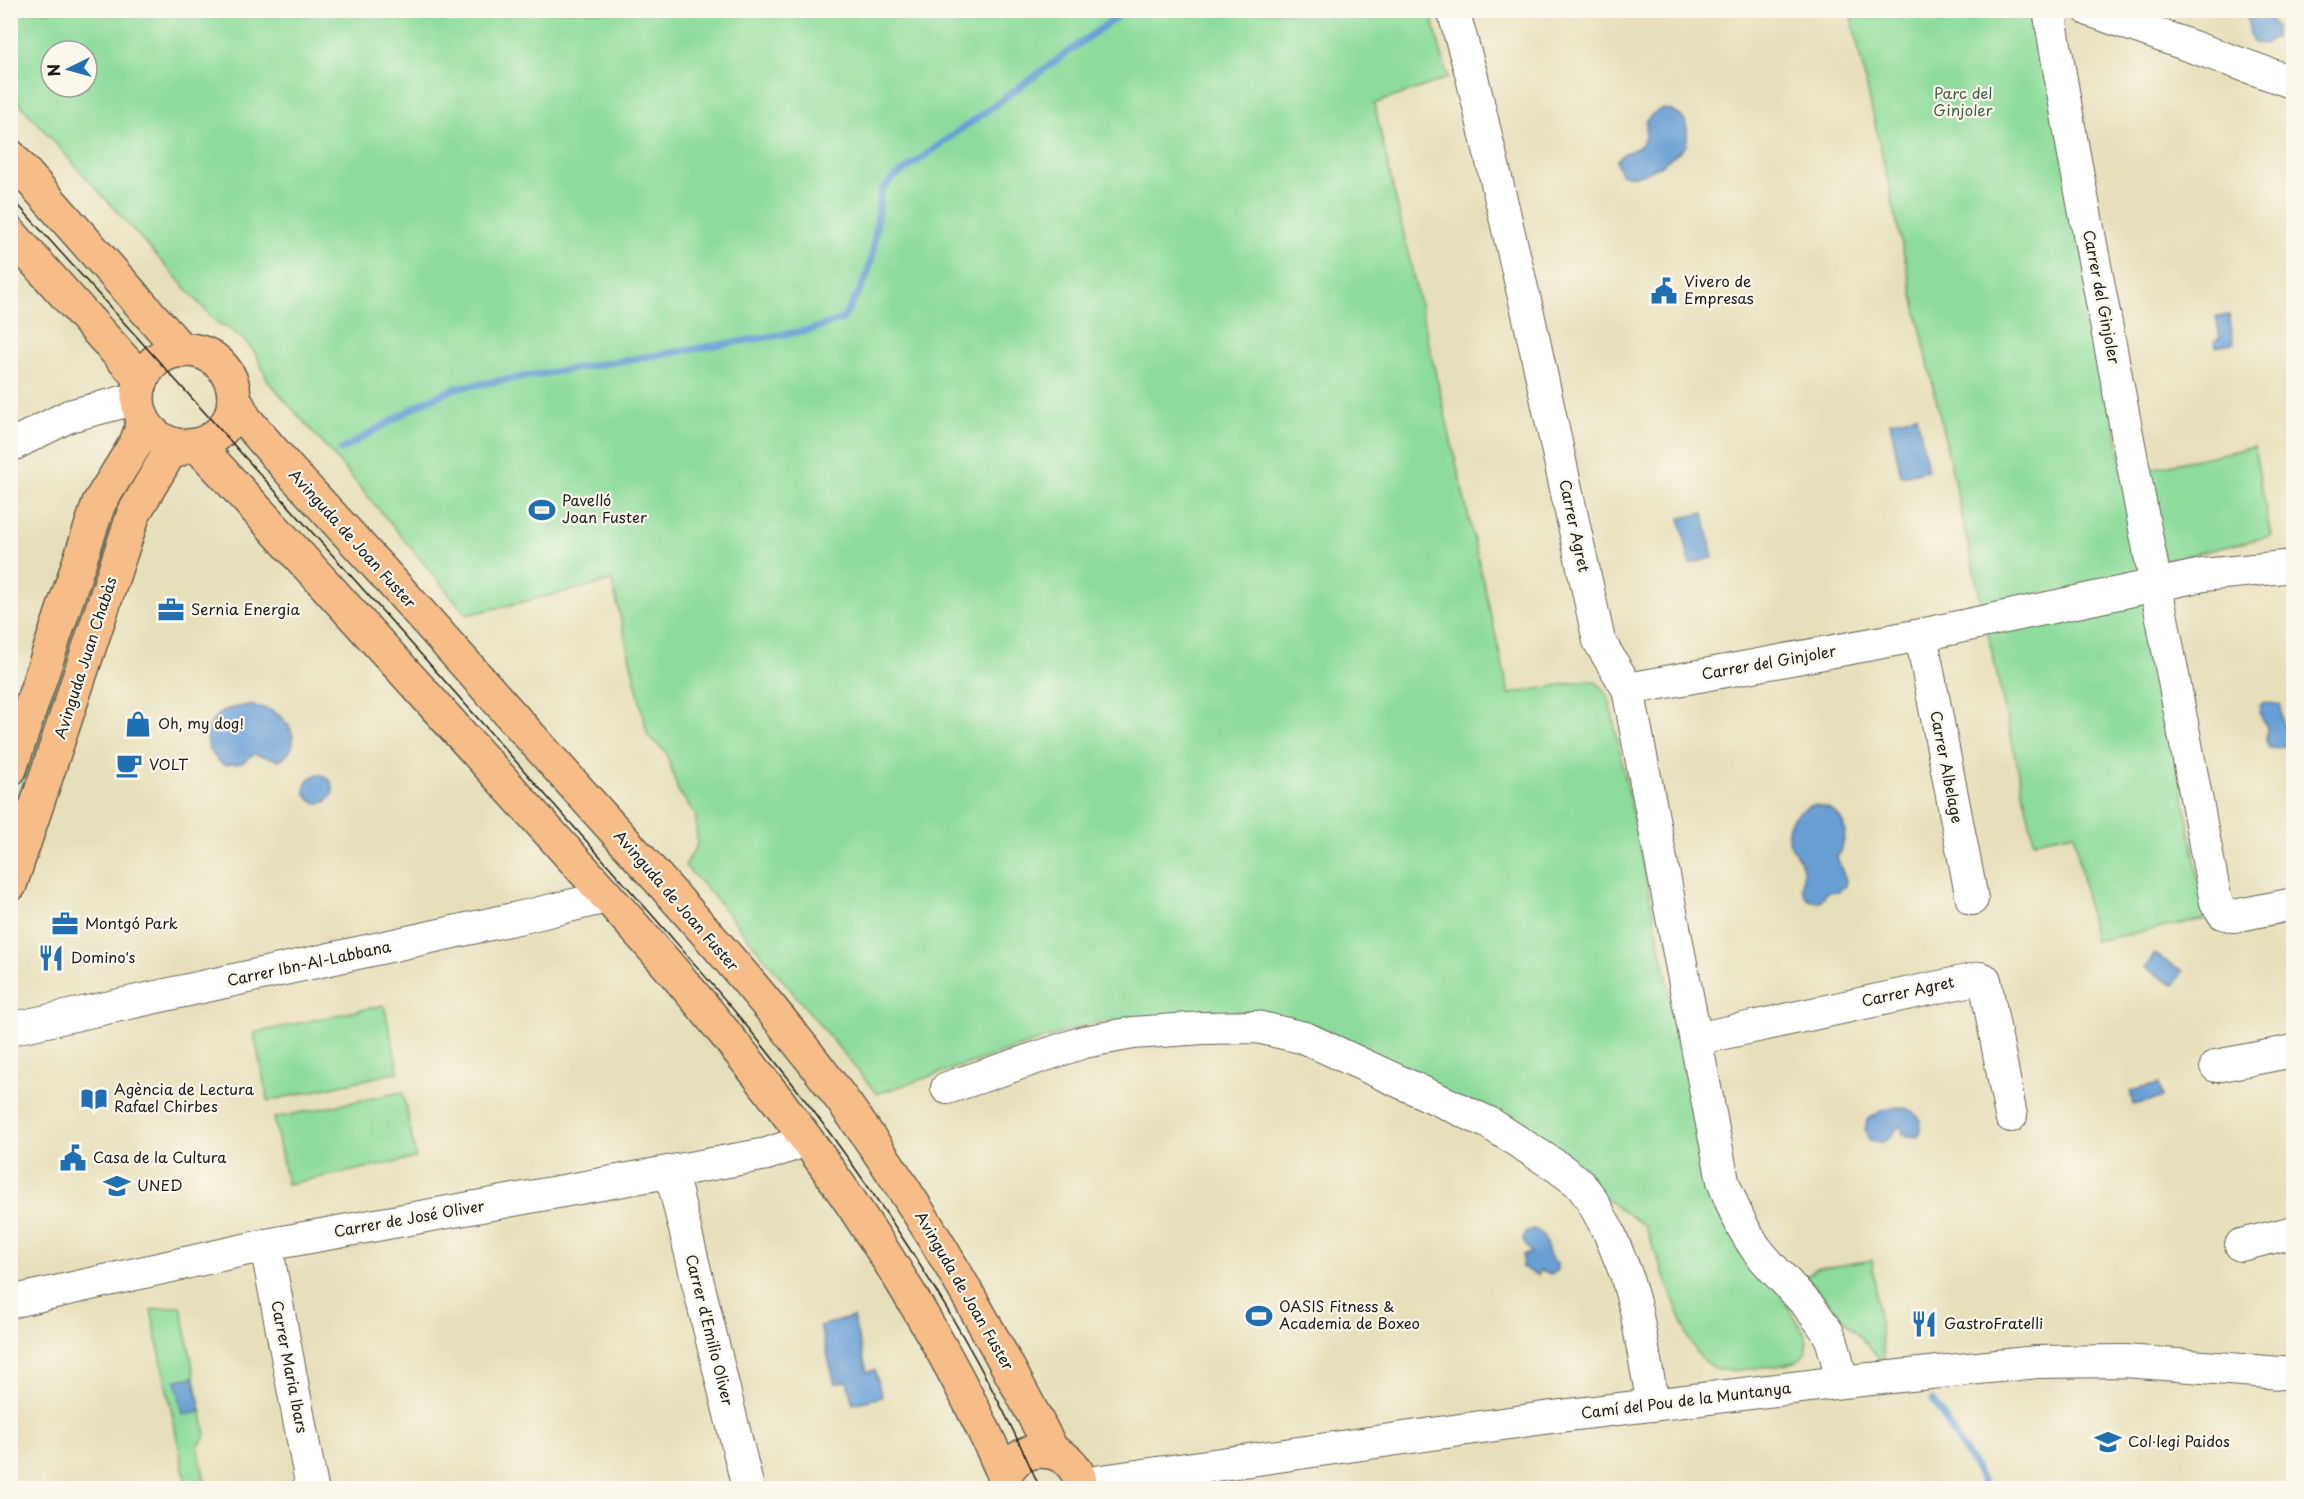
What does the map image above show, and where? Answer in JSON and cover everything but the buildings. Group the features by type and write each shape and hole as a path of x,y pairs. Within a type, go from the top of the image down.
{"main road":[{"path":"10,156 182,351"},
{"path":"10,233 141,398 158,436 175,445 192,445 207,441 221,431 230,416 234,398 229,378 217,362 199,352 173,352 157,359 141,398 141,430 136,443 99,503 10,769"},
{"name":"Avinguda de Joan Fuster","path":"234,398 245,419 290,471 706,933 817,1065 930,1230 980,1314 1053,1452"},
{"path":"192,445 607,897 727,1035 807,1140 881,1250 967,1396 1004,1483"},
{"name":"Avinguda Juan Chabàs","path":"10,885 134,513 168,455 192,445"},
{"path":"1004,1483 1014,1462 1025,1454 1039,1451 1053,1452 1071,1464 1081,1486"}],"street":[{"name":"Carrer Agret","path":"1453,10 1472,77 1529,318 1599,641 1628,689 1718,1162 1729,1199 1758,1252 1784,1277 1830,1337 1842,1382"},
{"name":"Carrer del Ginjoler","path":"2049,10 2074,155 2216,902 2223,913 2234,916 2294,904"},
{"path":"2090,10 2294,83"},
{"path":"10,446 69,416 141,398"},
{"name":"Carrer del Ginjoler","path":"1628,689 1921,635 2203,575 2294,566"},
{"name":"Carrer Albelage","path":"1921,635 1972,899"},
{"name":"Carrer Ibn-Al-Labbana","path":"10,1029 607,897"},
{"name":"Carrer Agret","path":"1696,1039 1981,978 1985,980 2011,1116"},
{"path":"947,1088 1084,1042 1134,1033 1257,1027 1305,1038 1489,1123 1578,1182 1590,1197 1609,1232 1626,1274 1636,1310 1653,1405"},
{"path":"2216,1066 2294,1052"},
{"name":"Carrer de José Oliver","path":"10,1302 266,1245 766,1154 807,1140"},
{"name":"Carrer d'Emilio Oliver","path":"671,1172 748,1488"},
{"path":"2241,1245 2294,1232"},
{"name":"Carrer Maria Ibars","path":"266,1245 312,1488"},
{"name":"Camí del Pou de la Muntanya","path":"1081,1486 1465,1429 1653,1405 1842,1382 2074,1360 2136,1361 2294,1374"}],"green space":[{"path":"10,11 1430,11 1448,78 1374,104 1509,694 1589,680 1601,687 1609,699 1713,1201 1739,1242 1767,1273 1802,1329 1807,1341 1802,1357 1787,1364 1739,1370 1711,1366 1700,1357 1688,1337 1645,1226 1472,1108 1319,1027 1254,1011 1093,1023 877,1094 710,892 685,866 697,845 696,815 678,791 666,752 648,736 612,581 467,615 268,381 256,354 246,342 228,328 217,323 11,94"},
{"name":"Parc del Ginjoler","path":"1850,11 2039,11 2206,919 2094,941 2074,833 2034,841"},
{"path":"2254,447 2271,536 2164,561 2145,470"},
{"path":"109,514 119,518 11,852 11,814"},
{"path":"384,1005 399,1072 268,1101 254,1033"},
{"path":"403,1092 416,1158 287,1184 274,1118"},
{"path":"1872,1260 1885,1365 1806,1277 1816,1269"},
{"path":"181,1306 206,1435 198,1446 206,1488 187,1488 151,1310"}],"water":[{"path":"2243,11 2262,11 2276,26 2275,38 2265,44 2254,43"},
{"path":"1663,109 1677,113 1685,121 1686,146 1648,172 1639,175 1621,174 1616,161 1624,153 1641,144 1645,137 1647,120"},
{"path":"2229,315 2234,343 2216,347 2215,340 2220,338 2216,317"},
{"path":"1917,415 1928,470 1901,476 1890,422"},
{"path":"1704,513 1713,558 1690,564 1680,518"},
{"path":"2265,702 2280,705 2282,722 2291,736 2289,742 2283,746 2269,748 2266,741 2267,728 2259,713 2261,704"},
{"path":"248,705 269,710 285,721 292,735 291,749 279,760 254,754 242,763 224,765 212,753 209,745 208,731 211,723 224,711"},
{"path":"319,775 329,779 333,789 329,799 319,803 309,799 305,789 309,779"},
{"path":"1813,805 1832,810 1843,822 1844,830 1842,848 1837,857 1846,881 1845,886 1839,891 1826,892 1824,898 1818,902 1809,900 1804,893 1800,859 1788,837 1792,819"},
{"path":"2154,954 2183,971 2174,985 2145,968"},
{"path":"2159,1084 2162,1098 2133,1105 2130,1091"},
{"path":"1896,1107 1908,1109 1916,1114 1921,1123 1920,1134 1917,1137 1903,1135 1901,1125 1884,1141 1869,1140 1865,1130 1867,1120 1881,1111"},
{"path":"1533,1229 1539,1231 1545,1239 1550,1255 1557,1264 1557,1271 1551,1275 1540,1271 1538,1275 1522,1268 1523,1255 1531,1253 1523,1241 1525,1233"},
{"path":"853,1317 867,1372 875,1370 882,1397 853,1404 847,1381 835,1384 820,1326"},
{"path":"194,1377 201,1412 183,1415 176,1380"}],"waterway":[{"path":"341,450 422,403 456,388 810,330 843,319 865,281 872,258 881,191 891,180 1126,10"},
{"path":"1933,1400 1987,1488"}],"tram line":[{"path":"10,196 334,556 709,981 767,1051 844,1153 917,1261 983,1373 1040,1488"}],"place":[{"name":"Vivero de Empresas","path":"1664,291"},
{"name":"Pavelló Joan Fuster","path":"542,510"},
{"name":"Sernia Energia","path":"171,610"},
{"name":"Oh, my dog!","path":"138,724"},
{"name":"VOLT","path":"129,765"},
{"name":"Montgó Park","path":"65,924"},
{"name":"Domino's","path":"51,958"},
{"name":"Agència de Lectura Rafael Chirbes","path":"94,1099"},
{"name":"Casa de la Cultura","path":"73,1158"},
{"name":"UNED","path":"117,1186"},
{"name":"OASIS Fitness & Academia de Boxeo","path":"1259,1316"},
{"name":"GastroFratelli","path":"1924,1324"},
{"name":"Col·legi Paidos","path":"2108,1442"}]}
